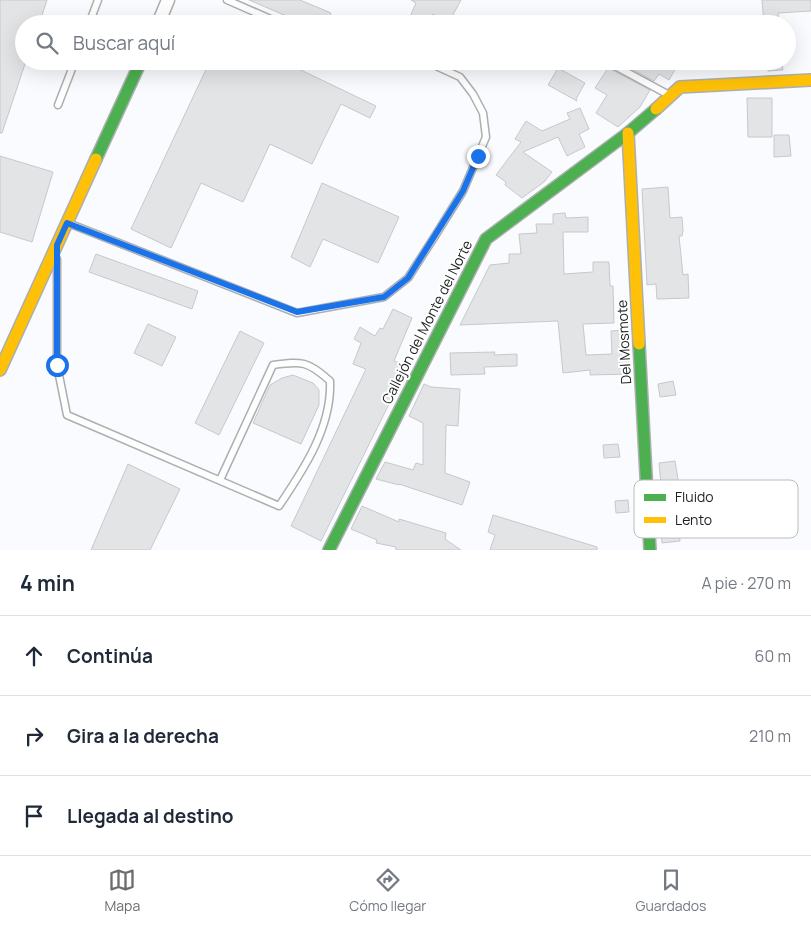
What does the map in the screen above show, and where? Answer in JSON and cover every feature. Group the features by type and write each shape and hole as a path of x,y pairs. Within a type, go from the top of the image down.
{"street":[{"path":"162,15 168,0"},
{"path":"0,370 136,70"},
{"name":"Callejón del Monte del Norte","path":"329,550 336,532 486,239 628,133 680,87 811,80"},
{"name":"Del Mosmote","path":"628,133 646,480"}],"lane":[{"path":"92,15 98,0"},
{"path":"226,0 261,15"},
{"path":"58,105 72,70"},
{"path":"67,223 297,312 384,297 408,278 435,236 463,191 486,137 483,113 468,88 460,77 445,70"},
{"path":"622,70 670,96"},
{"path":"57,245 57,365 67,415 279,506 298,477 320,434 331,400 330,381 316,368 299,361 273,365 220,480"}],"building":[{"path":"0,0 47,0 42,15 15,15 15,70 23,70 2,133 0,133"},
{"path":"249,0 300,0 331,13 330,15 284,15"},
{"path":"411,0 461,0 453,15 411,15 416,3"},
{"path":"762,0 811,0 811,11 763,15"},
{"path":"206,70 301,70 376,106 370,118 341,104 312,164 270,144 243,202 201,183 171,248 131,229"},
{"path":"557,70 562,70 585,83 576,99 577,101 548,85"},
{"path":"607,70 612,70 650,90 640,107 618,127 596,113 607,95 595,88"},
{"path":"634,70 675,70 669,80 659,74 654,81"},
{"path":"747,98 772,98 772,137 748,137"},
{"path":"580,108 589,129 579,134 585,147 567,156 558,137 523,152 552,172 544,182 522,198 505,185 506,182 496,175 521,142 515,139 526,121 542,131 570,119 567,113"},
{"path":"774,135 789,135 791,156 774,157"},
{"path":"0,156 53,172 32,242 0,232"},
{"path":"322,183 399,217 378,263 323,239 310,267 291,257"},
{"path":"668,187 670,218 682,217 683,231 682,236 679,236 683,275 688,274 689,298 657,299 656,284 647,285 642,189"},
{"path":"565,213 566,218 588,217 588,232 563,232 564,274 593,272 593,262 609,262 610,286 613,286 614,323 583,324 586,355 612,354 611,331 627,330 629,374 590,375 590,370 563,373 558,321 460,325 490,265 509,263 509,254 521,254 519,234 537,233 536,224 553,224 553,214"},
{"path":"96,254 198,291 192,309 89,272"},
{"path":"393,309 412,318 394,361 408,366 321,541 291,526 366,369 353,364 361,343 354,339 360,327 375,336 380,328 383,329"},
{"path":"148,324 176,337 162,366 134,353"},
{"path":"240,331 264,343 219,435 195,423"},
{"path":"495,352 494,355 517,354 517,366 484,367 485,374 451,375 450,353"},
{"path":"293,375 313,383 319,390 319,405 301,444 253,423 270,385 282,378"},
{"path":"673,381 676,395 660,397 658,384"},
{"path":"424,384 431,387 460,389 458,426 446,425 445,473 470,482 462,505 399,484 376,479 385,462 413,470 416,463 423,465 423,423 409,416"},
{"path":"618,444 620,457 604,458 603,445"},
{"path":"675,461 678,480 661,480 659,463"},
{"path":"128,464 180,489 150,550 91,550"},
{"path":"628,500 629,512 616,513 615,501"},
{"path":"362,506 399,522 399,519 446,533 445,539 461,550 396,550 396,547 376,543 377,540 351,529"},
{"path":"493,515 597,547 597,550 490,550 495,535 488,532"},
{"path":"662,538 680,538 680,541 662,543"}],"traffic: fast":[{"path":"96,159 137,70"},
{"path":"329,550 486,239 628,133 656,109"},
{"path":"639,344 646,480"},
{"path":"649,538 650,550"}],"traffic: slow":[{"path":"656,109 680,87 811,80"},
{"path":"628,133 639,344"},
{"path":"0,370 96,159"}],"route":[{"path":"57,365 57,245 67,223 297,312 384,297 408,278 463,191 478,156"}]}
